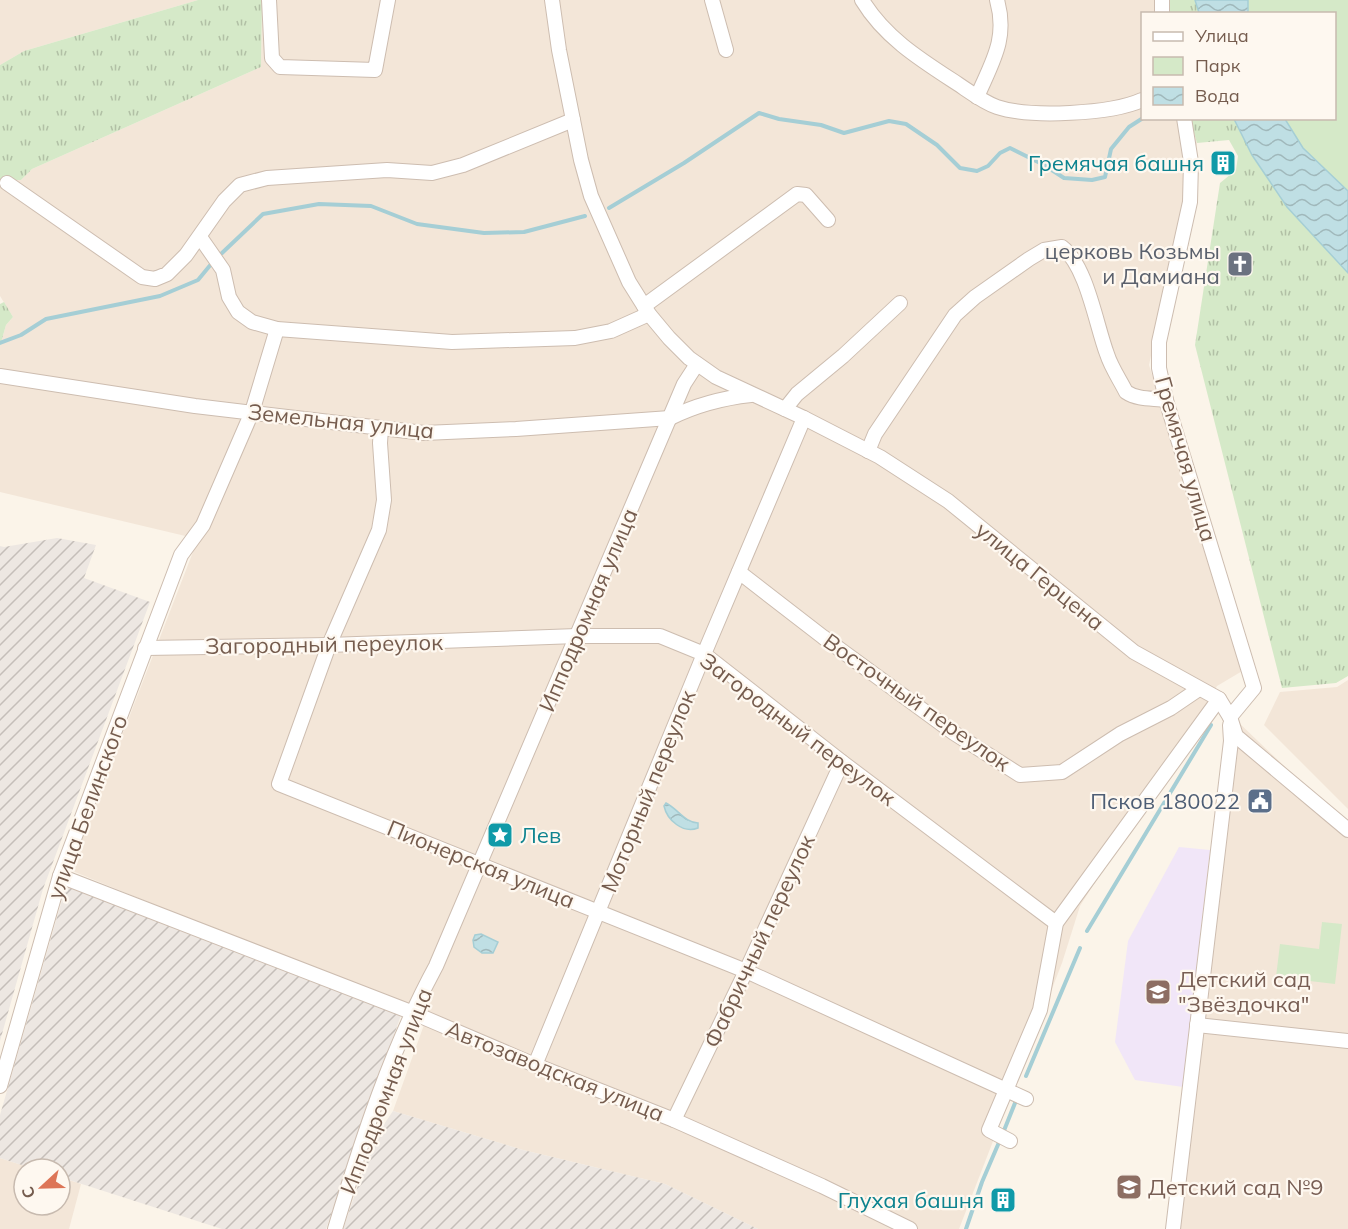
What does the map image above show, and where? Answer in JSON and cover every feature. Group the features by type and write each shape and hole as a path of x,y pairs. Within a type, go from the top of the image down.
{"street":[{"path":"269,0 272,57 280,67 375,70 388,0"},
{"path":"552,0 559,50 581,160 591,196 629,282 646,310 669,338 697,364"},
{"path":"711,0 726,50"},
{"path":"862,0 891,38 916,57 994,106 1012,111 1068,112 1128,107 1141,101"},
{"path":"977,97 1000,39 1002,20 997,0"},
{"path":"7,183 142,277 156,279 167,274 186,255 224,201 240,185 267,178 387,170 432,173 463,165 573,120"},
{"name":"Гремячая улица","path":"1185,120 1191,162 1190,202 1159,342 1159,368 1166,400 1254,688 1230,717"},
{"path":"200,237 223,270 229,297 238,312 252,322 277,329 452,342 574,338 610,331 646,310 797,194 806,195 828,220"},
{"path":"868,451 881,424 955,315 996,282 1044,250 1054,247 1062,247 1073,258 1094,308 1107,355 1126,392 1142,398 1166,400"},
{"path":"785,409 797,394 843,356 900,303"},
{"name":"улица Белинского","path":"0,1086 60,876 181,555 203,525 252,412 277,329"},
{"name":"улица Герцена","path":"697,364 716,377 868,451 948,501 1134,652 1219,699"},
{"name":"Ипподромная улица","path":"334,1229 361,1141 411,1012 436,966 684,384 697,364"},
{"name":"Земельная улица","path":"0,376 195,406 424,433 670,418 687,410 731,397 753,394"},
{"name":"Моторный переулок","path":"535,1065 804,418"},
{"name":"Пионерская улица","path":"381,428 384,500 379,530 329,645 279,784 746,971 1026,1100"},
{"name":"Восточный переулок","path":"739,572 954,733 1020,775 1062,772 1120,734 1171,708 1199,689"},
{"name":"Загородный переулок","path":"145,648 329,645 577,636 660,636 704,654 842,762 1056,923"},
{"path":"1004,1138 989,1130 1040,1010 1056,923 1219,699 1230,717 1236,736 1348,830"},
{"path":"1173,1229 1231,741 1230,717"},
{"name":"Фабричный переулок","path":"674,1120 746,971 842,762"},
{"name":"Автозаводская улица","path":"60,876 411,1012 535,1065 674,1120 822,1186 910,1229"},
{"path":"1197,1025 1348,1041"}],"shaded area":[{"path":"0,0 198,0 24,51 0,65"},
{"path":"262,0 1169,0 1169,12 1141,12 1141,120 1190,120 1197,143 1149,365 1244,670 1217,686 1192,730 1080,906 1062,963 959,1229 916,1229 753,1150 70,870 198,539 0,492 0,346 6,325 13,317 0,296 0,180 21,180 32,169 261,67"},
{"path":"57,538 96,545 84,578 150,602 43,889 0,1041 0,546"},
{"path":"1348,680 1348,809 1264,725 1280,692 1337,687"},
{"path":"1236,720 1348,827 1348,1037 1203,1021"},
{"name":"Детский сад \"Звёздочка\"","path":"1179,847 1210,850 1183,1087 1135,1080 1115,1042 1128,941"},
{"path":"66,886 401,1015 326,1229 222,1229 72,1181 72,1157 12,1157 12,1162 0,1158 0,1115"},
{"path":"425,1022 693,1133 829,1194 895,1229 758,1229 665,1184 523,1150 393,1111"},
{"path":"1202,1029 1348,1044 1348,1229 1177,1229"},
{"path":"393,1111 523,1150 665,1184 758,1229 343,1229 374,1139"},
{"path":"0,1158 12,1162 12,1217 72,1217 72,1181 81,1184 69,1229 0,1229"}],"green space":[{"path":"198,0 262,0 261,67 32,169 21,180 0,180 0,65 24,51"},
{"path":"1169,0 1195,0 1199,12 1169,12"},
{"path":"1248,0 1348,0 1348,191 1303,148 1286,120 1336,120 1336,12 1248,12"},
{"path":"1190,120 1234,120 1252,155 1287,207 1348,273 1348,676 1336,683 1282,688 1195,345 1220,183 1236,170 1238,156 1229,140 1197,143"},
{"path":"4,302 13,317 6,325 0,346 0,304"},
{"path":"1322,922 1342,924 1335,984 1276,977 1280,944 1319,949"}],"water":[{"path":"1195,0 1248,0 1248,12 1199,12"},
{"path":"1234,120 1286,120 1303,148 1348,191 1348,273 1287,207 1252,155"},
{"path":"666,803 689,821 698,823 698,828 687,829 672,821 664,806"},
{"path":"481,934 498,942 493,953 482,953 474,947 475,935"}],"waterway":[{"path":"609,208 684,163 759,113 779,119 821,125 844,133 889,121 906,124 937,145 960,168 977,171 988,166 1000,153 1010,148 1064,178 1092,180 1105,177 1111,149 1129,127 1141,119"},
{"path":"222,253 263,214 319,204 371,206 417,224 484,233 524,232 585,216"},
{"path":"0,343 21,335 46,319 160,296 198,280 212,263"},
{"path":"1087,931 1211,725"},
{"path":"1026,1076 1080,948"},
{"path":"1003,1133 1017,1098"},
{"path":"966,1229 982,1182 1000,1140"}],"place":[{"name":"Гремячая башня","path":"1223,163"},
{"name":"церковь Козьмы и Дамиана","path":"1240,264"},
{"name":"Псков 180022","path":"1260,801"},
{"name":"Лев","path":"500,835"},
{"name":"Детский сад \"Звёздочка\"","path":"1158,992"},
{"name":"Детский сад №9","path":"1129,1187"},
{"name":"Глухая башня","path":"1003,1200"}]}
